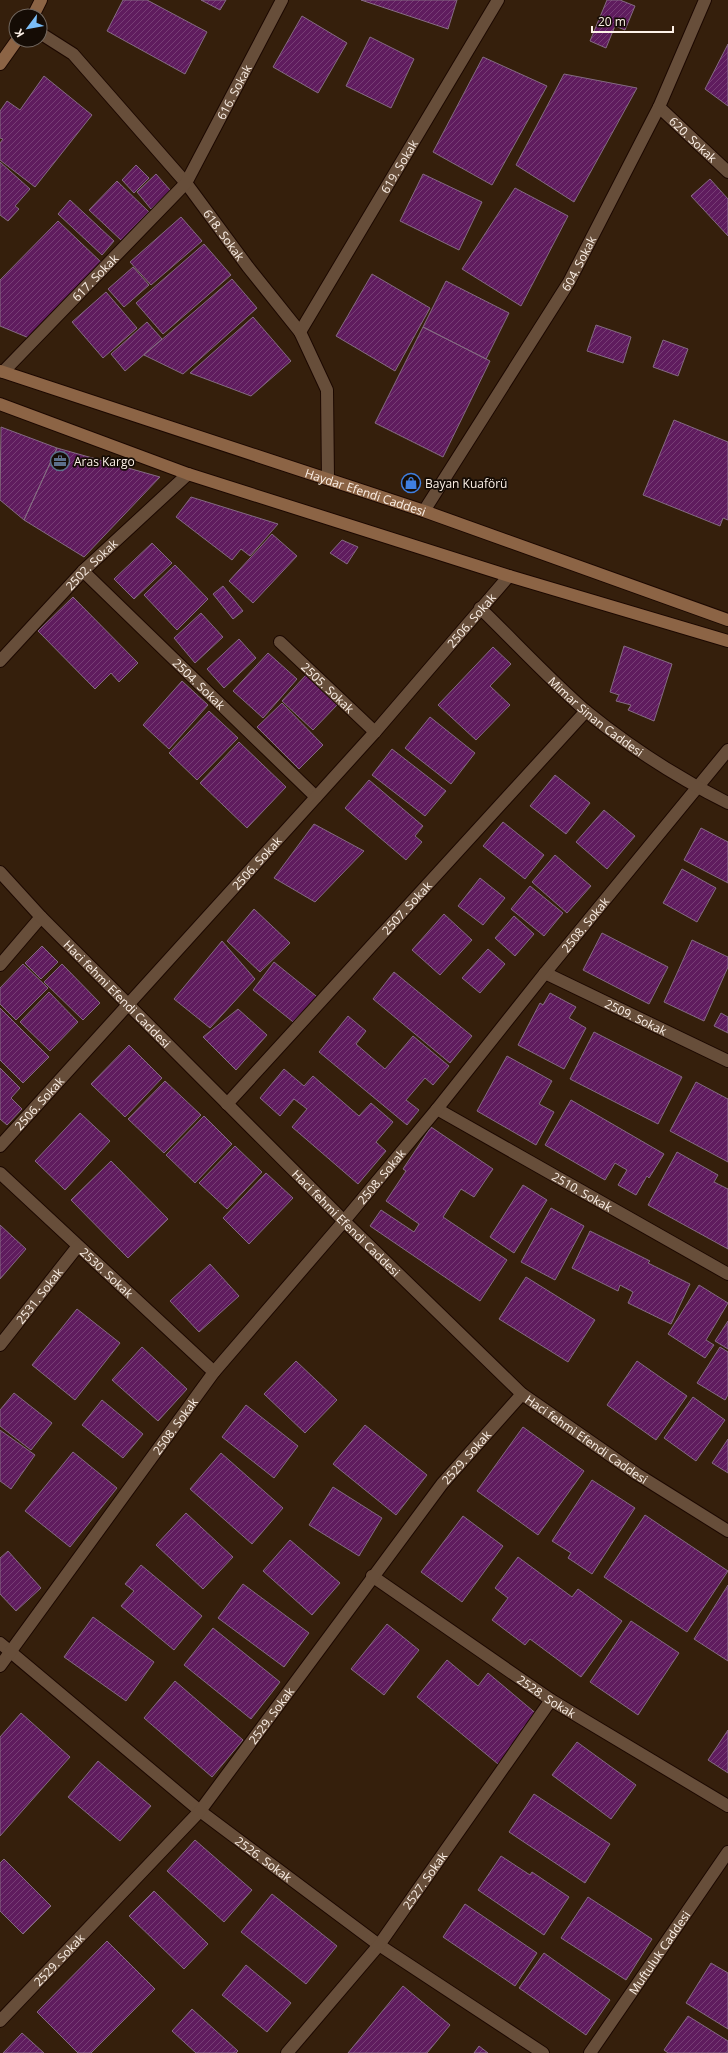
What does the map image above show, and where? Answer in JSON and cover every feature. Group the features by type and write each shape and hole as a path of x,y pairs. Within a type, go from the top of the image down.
{"main road":[{"path":"0,64 11,48"},
{"name":"Haydar Efendi Caddesi","path":"1,371 424,511 728,620"},
{"path":"0,404 188,474 509,576 728,641"}],"street":[{"name":"616. Sokak","path":"186,183 282,0"},
{"name":"619. Sokak","path":"300,332 498,0"},
{"name":"604. Sokak","path":"424,511 568,282 659,107 705,0"},
{"name":"618. Sokak","path":"48,38 74,54 186,183 248,267 300,332 327,390 328,479"},
{"name":"620. Sokak","path":"659,107 728,172"},
{"name":"617. Sokak","path":"1,371 186,183"},
{"name":"2502. Sokak","path":"0,661 83,571 188,474"},
{"name":"2504. Sokak","path":"83,571 316,797"},
{"name":"2506. Sokak","path":"0,1146 375,732 509,576"},
{"name":"Mimar Sinan Caddesi","path":"480,608 586,711 617,736 697,788 728,803"},
{"name":"2505. Sokak","path":"280,642 375,732"},
{"name":"2507. Sokak","path":"227,1104 586,711"},
{"name":"2508. Sokak","path":"0,1666 214,1372 344,1221 437,1109 545,973 728,750"},
{"name":"Haci fehmi Efendi Caddesi","path":"0,872 41,917 227,1104 344,1221 522,1394 638,1474 728,1531"},
{"path":"0,965 41,917"},
{"name":"2509. Sokak","path":"545,973 728,1061"},
{"name":"2510. Sokak","path":"437,1109 728,1274"},
{"name":"2530. Sokak","path":"0,1173 214,1372"},
{"name":"2531. Sokak","path":"0,1345 78,1246"},
{"name":"2529. Sokak","path":"0,2021 200,1811 372,1576 442,1484 522,1394"},
{"name":"2528. Sokak","path":"372,1576 551,1700 728,1806"},
{"name":"2526. Sokak","path":"0,1643 10,1653 200,1811 379,1945 543,2053"},
{"name":"2527. Sokak","path":"287,2053 379,1945 551,1700"},
{"name":"Muftuluk Caddesi","path":"590,2053 728,1852"}],"building":[{"path":"123,0 147,0 207,32 185,74 107,31"},
{"path":"201,0 226,0 220,10"},
{"path":"361,0 457,0 448,29"},
{"path":"607,0 620,0 635,6 625,30 615,26 606,48 590,41"},
{"path":"302,16 347,43 318,93 273,67"},
{"path":"370,37 414,59 391,108 346,86"},
{"path":"728,44 728,106 705,89"},
{"path":"483,57 547,86 492,185 433,152"},
{"path":"564,74 637,88 574,202 516,165"},
{"path":"44,76 92,115 35,187 0,160 0,143 3,139 0,138 0,111 7,101 20,110"},
{"path":"0,162 30,189 15,206 19,209 8,221 0,215"},
{"path":"136,165 149,178 134,193 122,180"},
{"path":"156,174 171,191 151,209 137,192"},
{"path":"423,174 482,202 459,250 400,221"},
{"path":"710,179 728,199 728,236 691,196"},
{"path":"117,181 149,212 122,241 89,210"},
{"path":"515,188 568,216 521,306 462,269"},
{"path":"70,200 114,241 102,255 58,214"},
{"path":"181,217 202,241 151,285 130,262"},
{"path":"58,221 102,263 29,338 0,326 0,280"},
{"path":"204,244 231,275 163,334 136,303"},
{"path":"133,267 149,285 124,307 108,289"},
{"path":"372,274 430,308 395,371 336,336"},
{"path":"232,279 257,308 183,374 144,355"},
{"path":"446,281 509,313 486,359 423,327"},
{"path":"106,292 137,328 103,358 72,322"},
{"path":"253,317 291,361 251,396 190,373"},
{"path":"147,322 162,339 125,371 111,354"},
{"path":"596,325 631,337 623,363 587,351"},
{"path":"423,327 490,361 443,457 375,423"},
{"path":"663,340 688,349 678,376 653,367"},
{"path":"674,420 728,442 728,520 723,518 720,526 643,495"},
{"path":"1,427 57,448 24,520 0,500"},
{"path":"57,448 160,477 84,557 24,520"},
{"path":"191,497 278,524 250,556 241,549 232,560 176,517"},
{"path":"272,534 297,556 253,603 229,581"},
{"path":"342,540 358,547 347,564 330,553"},
{"path":"152,543 172,563 134,599 114,579"},
{"path":"175,565 208,599 177,630 144,595"},
{"path":"223,586 243,611 233,619 213,594"},
{"path":"73,597 138,663 119,682 111,673 95,689 38,631"},
{"path":"201,613 223,637 195,663 174,638"},
{"path":"239,639 256,658 224,688 207,669"},
{"path":"624,646 672,664 654,721 628,710 631,705 616,701 619,695 610,692"},
{"path":"493,647 511,664 490,686 510,705 476,740 438,705"},
{"path":"268,653 297,679 263,718 233,691"},
{"path":"306,675 337,705 313,730 282,701"},
{"path":"182,681 208,705 169,749 143,725"},
{"path":"282,703 323,745 299,769 257,727"},
{"path":"209,711 238,738 197,780 169,753"},
{"path":"430,717 475,753 451,784 405,748"},
{"path":"239,742 286,787 247,828 200,783"},
{"path":"392,749 446,791 425,816 372,775"},
{"path":"555,775 590,803 566,834 530,806"},
{"path":"369,780 423,826 415,836 422,842 406,860 345,808"},
{"path":"604,810 635,836 607,869 576,842"},
{"path":"503,822 544,855 525,879 483,846"},
{"path":"314,824 364,851 315,902 274,878"},
{"path":"701,828 728,842 728,883 684,860"},
{"path":"555,855 591,886 567,913 532,882"},
{"path":"682,869 716,888 697,922 663,903"},
{"path":"480,878 505,898 483,925 458,906"},
{"path":"530,886 563,913 544,936 511,909"},
{"path":"254,909 290,943 260,972 227,941"},
{"path":"444,914 472,940 440,975 412,950"},
{"path":"514,916 534,934 515,956 495,938"},
{"path":"602,933 668,967 649,1004 583,970"},
{"path":"692,940 728,957 728,967 704,1021 664,1002"},
{"path":"222,941 255,979 210,1028 174,999"},
{"path":"42,946 58,962 41,979 25,963"},
{"path":"488,949 505,964 480,993 462,978"},
{"path":"274,962 321,1000 297,1025 253,990"},
{"path":"23,964 48,988 16,1020 0,1004 0,988"},
{"path":"62,964 100,1003 83,1020 44,982"},
{"path":"394,972 472,1036 450,1063 373,999"},
{"path":"49,992 78,1022 50,1051 20,1022"},
{"path":"550,993 576,1007 569,1018 586,1028 564,1069 518,1045 540,1003 543,1005"},
{"path":"0,1008 49,1057 23,1083 0,1060"},
{"path":"238,1009 267,1035 236,1070 203,1037"},
{"path":"721,1013 728,1017 728,1033 714,1026"},
{"path":"348,1016 366,1031 356,1044 385,1069 413,1036 449,1066 433,1085 425,1078 406,1100 419,1110 407,1125 319,1052"},
{"path":"594,1032 682,1077 658,1124 570,1079"},
{"path":"129,1045 162,1078 125,1117 91,1084"},
{"path":"507,1056 552,1081 539,1104 554,1112 536,1145 477,1111"},
{"path":"0,1068 20,1088 11,1098 22,1109 7,1125 0,1119"},
{"path":"284,1069 304,1086 313,1076 359,1116 371,1103 393,1122 376,1142 386,1151 358,1184 292,1127 307,1109 294,1099 280,1116 260,1098"},
{"path":"165,1081 201,1115 164,1153 128,1119"},
{"path":"696,1082 728,1099 728,1162 670,1131"},
{"path":"571,1100 664,1154 649,1178 647,1176 636,1195 618,1185 627,1170 615,1163 605,1180 545,1145"},
{"path":"80,1113 110,1141 65,1190 35,1161"},
{"path":"204,1116 232,1144 195,1183 166,1155"},
{"path":"431,1127 493,1169 474,1197 461,1189 443,1217 507,1260 480,1301 370,1226 381,1210 414,1232 419,1224 386,1201 406,1171 403,1169"},
{"path":"235,1146 262,1172 227,1209 199,1183"},
{"path":"677,1152 718,1175 714,1182 728,1189 728,1249 648,1205"},
{"path":"111,1161 168,1219 128,1258 71,1200"},
{"path":"266,1173 293,1198 249,1244 223,1218"},
{"path":"523,1185 547,1200 514,1253 490,1237"},
{"path":"551,1208 584,1226 555,1280 521,1262"},
{"path":"0,1225 26,1249 0,1279"},
{"path":"590,1231 650,1261 648,1263 690,1284 671,1324 628,1303 633,1292 620,1285 618,1291 572,1268"},
{"path":"210,1264 239,1296 199,1332 170,1301"},
{"path":"526,1277 595,1320 568,1362 499,1319"},
{"path":"699,1285 728,1303 706,1340 714,1345 705,1358 668,1334"},
{"path":"77,1309 120,1343 75,1400 32,1365"},
{"path":"728,1321 728,1349 715,1341"},
{"path":"142,1347 187,1389 158,1421 112,1380"},
{"path":"720,1347 728,1352 728,1395 725,1400 697,1383"},
{"path":"296,1361 337,1400 305,1433 264,1394"},
{"path":"637,1361 687,1396 656,1440 607,1405"},
{"path":"14,1393 52,1423 31,1450 0,1426 0,1410"},
{"path":"693,1397 725,1420 696,1461 664,1438"},
{"path":"102,1400 143,1434 123,1458 82,1425"},
{"path":"246,1405 298,1446 274,1478 222,1437"},
{"path":"365,1425 427,1475 396,1515 333,1464"},
{"path":"523,1427 584,1471 538,1535 477,1491"},
{"path":"0,1430 35,1455 11,1489 0,1481"},
{"path":"728,1439 728,1473 712,1463"},
{"path":"73,1452 117,1488 70,1547 25,1511"},
{"path":"221,1453 283,1508 252,1544 190,1489"},
{"path":"592,1480 635,1508 592,1574 568,1558 571,1553 552,1541"},
{"path":"333,1487 382,1518 359,1556 309,1525"},
{"path":"186,1513 233,1557 203,1589 156,1545"},
{"path":"645,1515 728,1571 687,1632 604,1577"},
{"path":"463,1516 503,1546 462,1602 421,1572"},
{"path":"290,1540 340,1583 312,1615 263,1571"},
{"path":"8,1551 41,1588 16,1611 0,1594 0,1558"},
{"path":"518,1557 572,1597 578,1589 622,1621 581,1677 530,1639 525,1645 492,1620 508,1598 495,1588"},
{"path":"141,1565 202,1616 174,1650 121,1606 134,1591 125,1584"},
{"path":"243,1584 309,1633 284,1667 218,1618"},
{"path":"728,1585 728,1661 694,1639"},
{"path":"93,1617 154,1662 126,1701 64,1657"},
{"path":"631,1621 679,1653 638,1715 590,1682"},
{"path":"387,1624 419,1650 384,1695 351,1669"},
{"path":"213,1628 280,1682 251,1719 184,1665"},
{"path":"447,1660 478,1686 488,1673 539,1716 498,1764 417,1697"},
{"path":"175,1681 243,1740 212,1777 144,1718"},
{"path":"21,1713 70,1757 0,1836 0,1737"},
{"path":"728,1730 728,1773 708,1760"},
{"path":"577,1742 636,1785 611,1819 552,1775"},
{"path":"98,1761 151,1806 120,1841 68,1797"},
{"path":"534,1794 610,1844 585,1883 509,1832"},
{"path":"195,1840 252,1890 224,1922 167,1871"},
{"path":"501,1856 530,1875 532,1872 569,1897 544,1935 478,1890"},
{"path":"4,1859 51,1906 23,1934 0,1911 0,1863"},
{"path":"154,1891 208,1944 184,1969 129,1916"},
{"path":"272,1894 337,1946 306,1984 241,1932"},
{"path":"588,1897 652,1939 626,1980 561,1938"},
{"path":"465,1904 537,1953 515,1986 443,1937"},
{"path":"107,1941 155,1989 91,2053 78,2053 37,2012"},
{"path":"544,1953 610,2000 586,2035 519,1988"},
{"path":"711,1963 728,1973 728,2029 686,2003"},
{"path":"246,1965 291,2003 267,2032 222,1995"},
{"path":"403,1986 450,2025 427,2053 348,2053"},
{"path":"192,2009 238,2051 236,2053 196,2053 172,2031"},
{"path":"688,2016 728,2041 728,2053 668,2053 664,2050"},
{"path":"22,2033 44,2053 3,2053"},
{"path":"479,2046 488,2053 474,2053"}],"place":[{"name":"Aras Kargo","path":"60,461"},
{"name":"Bayan Kuaförü","path":"411,483"}]}
